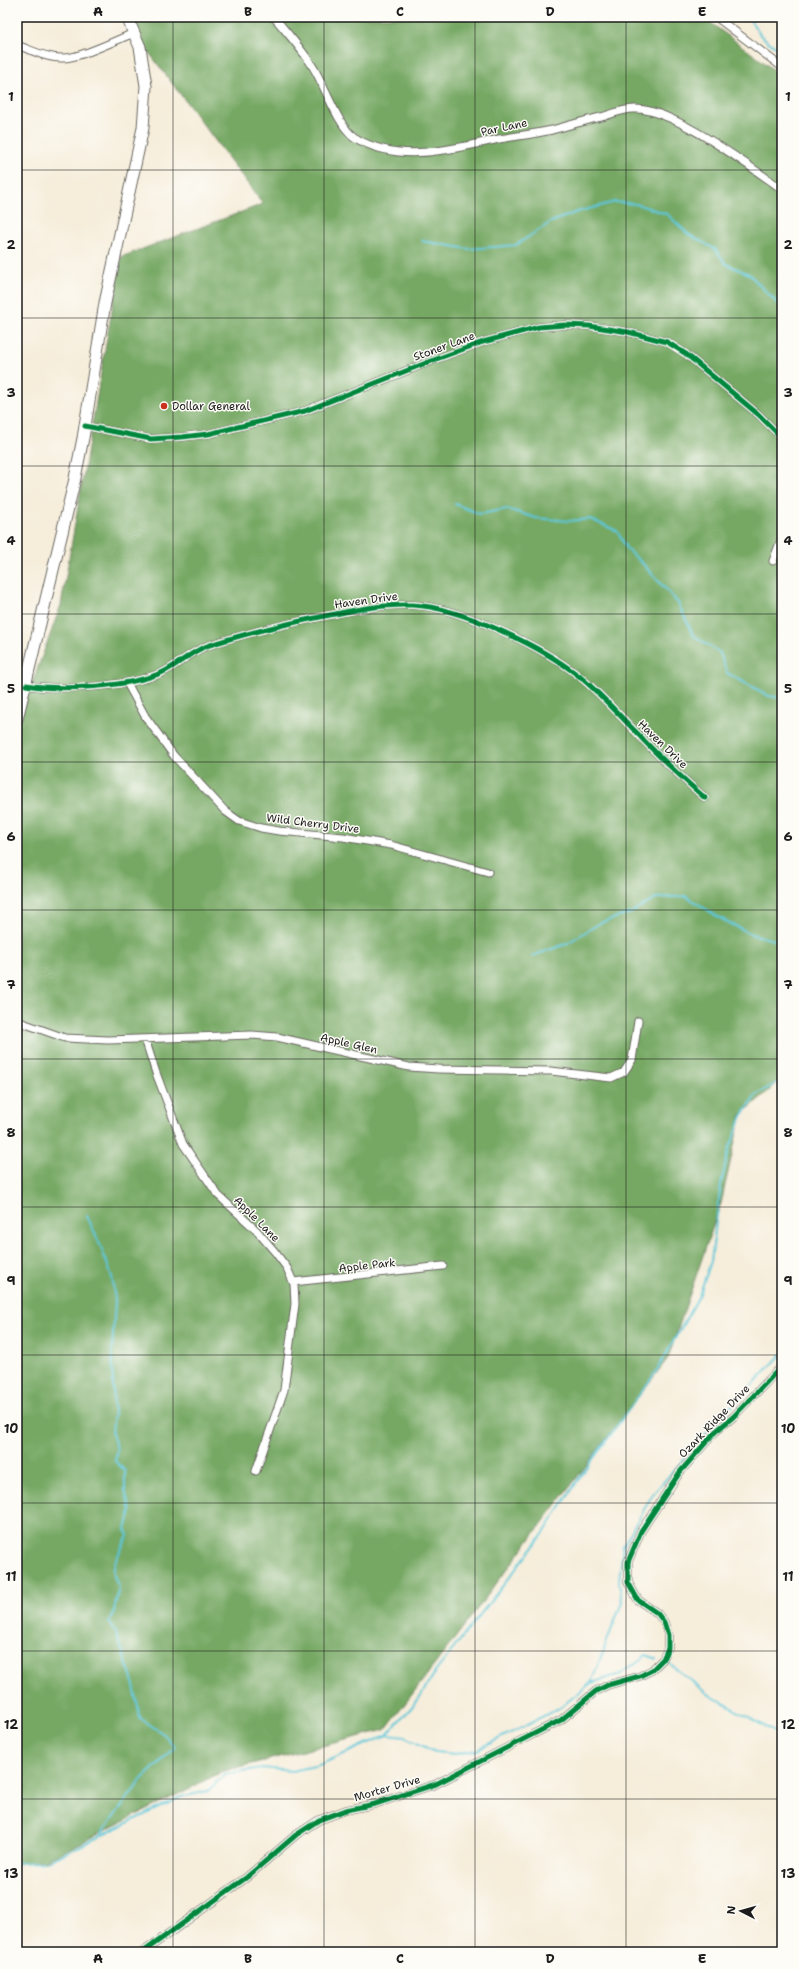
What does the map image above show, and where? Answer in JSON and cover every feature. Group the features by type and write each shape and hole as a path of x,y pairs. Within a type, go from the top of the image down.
{"main road":[{"path":"17,719 74,484 105,303 143,128 146,86 140,47 127,17"}],"street":[{"name":"Par Lane","path":"274,17 304,52 342,122 353,136 368,144 400,152 425,153 465,147 551,130 635,108 655,112 688,128 782,189"},
{"path":"716,17 782,67"},
{"path":"17,45 45,56 62,58 80,54 134,33"},
{"name":"Stoner Lane","path":"85,426 140,438 182,437 208,434 305,411 431,361 484,342 539,327 565,325 589,326 628,332 667,342 686,354 759,416 782,438"},
{"path":"772,561 782,537"},
{"name":"Haven Drive","path":"26,685 59,688 127,683 163,672 200,648 264,629 388,605 414,605 442,610 469,619 526,644 554,659 580,676 641,738 705,798"},
{"name":"Wild Cherry Drive","path":"127,683 145,716 174,756 225,811 239,821 261,828 279,831 343,837 391,845 488,872"},
{"name":"Apple Glen","path":"17,1021 46,1033 65,1038 86,1040 252,1035 283,1039 409,1066 438,1069 551,1071 611,1078 624,1072 632,1060 638,1021"},
{"name":"Apple Lane","path":"145,1039 156,1073 183,1144 218,1195 257,1231 275,1252 287,1268 293,1282 295,1304 284,1390 256,1471"},
{"name":"Apple Park","path":"293,1282 443,1266"},
{"name":"Ozark Ridge Drive","path":"652,1670 663,1659 668,1648 668,1635 664,1622 657,1613 638,1600 628,1582 628,1562 641,1531 680,1472 715,1432 733,1417 782,1366"},
{"name":"Morter Drive","path":"143,1952 247,1877 296,1835 319,1820 346,1810 375,1804 436,1784 561,1720 596,1691 608,1685 640,1676 652,1670"}],"green space":[{"path":"127,17 703,17 782,76 782,1079 741,1115 721,1203 668,1358 385,1730 224,1771 47,1860 17,1864 17,724 61,605 121,257 263,204 144,46"}],"waterway":[{"path":"748,17 761,36 782,52"},
{"path":"422,241 469,249 516,245 551,222 577,212 615,202 636,204 667,214 688,234 715,249 726,264 749,274 782,308"},
{"path":"455,504 480,514 507,509 536,518 569,521 590,519 617,531 626,548 645,566 678,603 693,635 720,653 727,673 769,696 782,698"},
{"path":"532,956 566,944 600,923 631,913 657,898 686,896 718,917 751,934 774,940 782,939"},
{"path":"17,1863 47,1862 181,1797 208,1791 225,1774 262,1768 292,1771 319,1765 387,1735 418,1700 436,1671 544,1533 580,1477 656,1372 699,1296 711,1261 721,1184 729,1150 742,1116 757,1094 782,1080"},
{"path":"87,1216 112,1277 115,1301 112,1352 114,1412 112,1434 117,1449 115,1461 125,1471 125,1491 131,1511 126,1529 128,1536 118,1555 114,1567 115,1580 119,1586 114,1611 109,1621 116,1633 134,1685 140,1718 165,1735 175,1748 142,1779 101,1834"},
{"path":"591,1683 622,1602 619,1581 623,1546 653,1494 720,1418 782,1354"},
{"path":"387,1735 405,1737 435,1752 455,1754 477,1750 561,1707 591,1683 621,1674 646,1655 656,1659"},
{"path":"667,1662 711,1696 782,1736"}],"cycle path":[{"path":"85,426 151,439 208,434 305,411 483,342 539,327 565,325 589,326 628,332 667,342 686,354 759,415 782,438"},
{"path":"26,685 75,688 131,682 161,673 207,646 266,629 310,619 390,605 431,607 476,620 522,641 563,664 579,676 608,703 678,774 705,798"},
{"path":"143,1952 247,1877 296,1835 319,1820 346,1810 375,1804 436,1784 561,1720 596,1691 608,1685 640,1676 652,1670 663,1659 668,1648 668,1635 664,1622 657,1613 638,1600 628,1582 628,1562 641,1531 680,1472 715,1432 733,1417 782,1366"}],"place":[{"name":"Dollar General","path":"164,406"}]}
